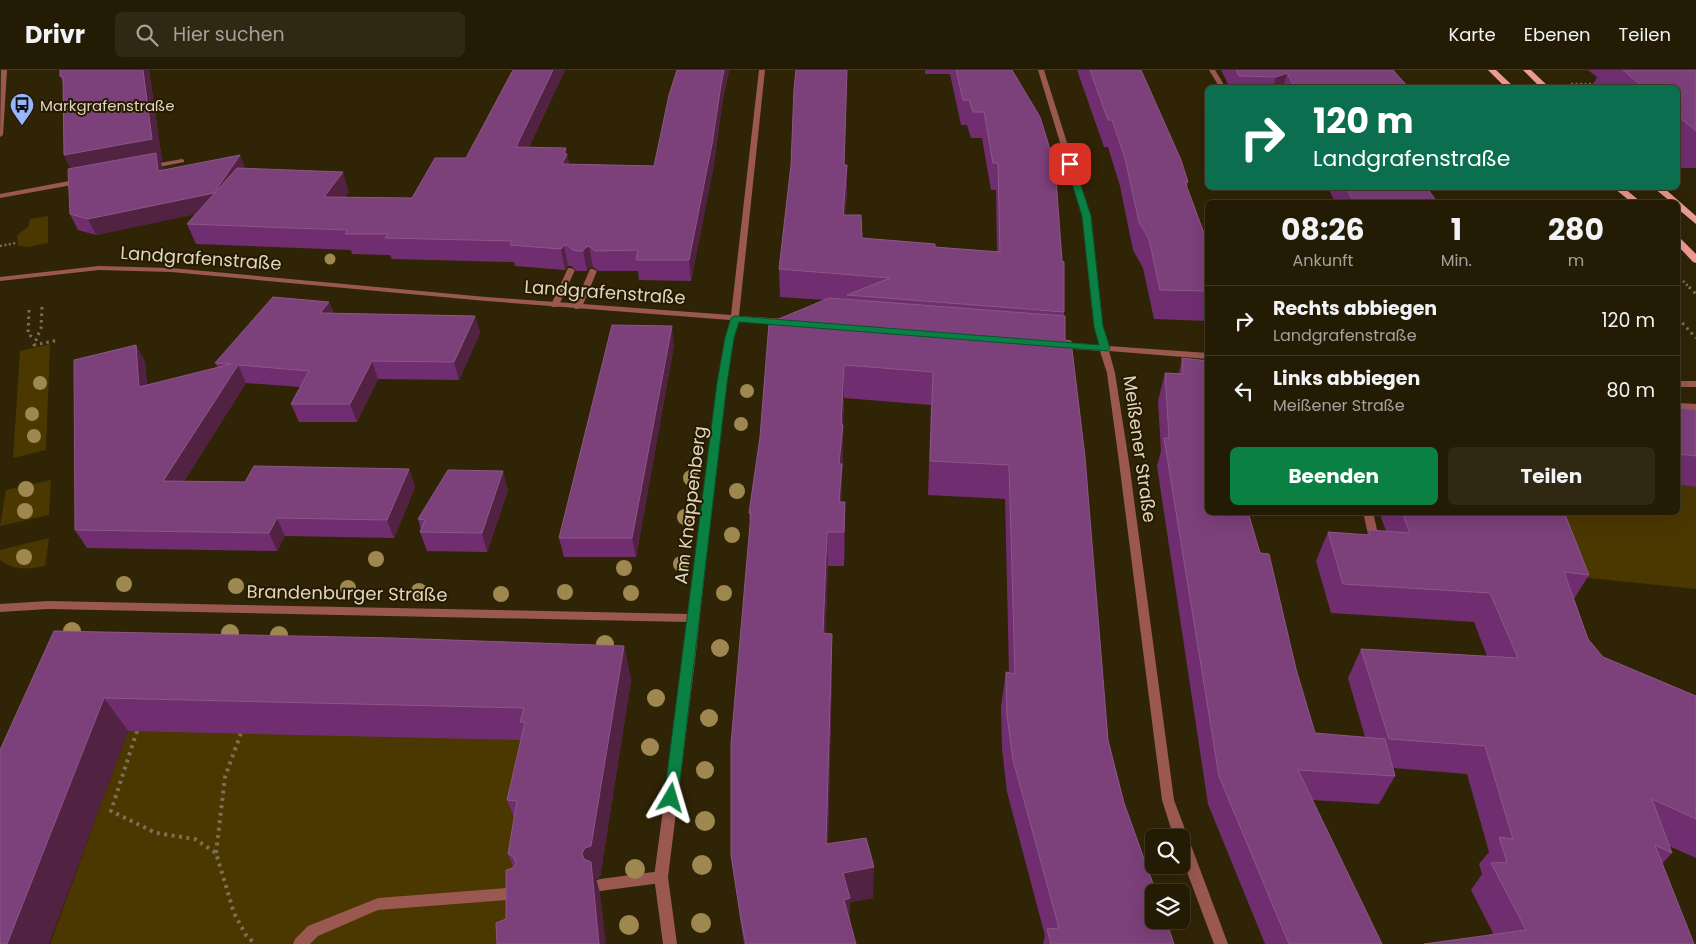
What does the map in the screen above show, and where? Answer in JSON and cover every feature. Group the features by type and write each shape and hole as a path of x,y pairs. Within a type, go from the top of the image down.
{"main road":[{"path":"1492,70 1508,85"},
{"path":"1527,70 1543,85"},
{"path":"1621,190 1634,200"},
{"path":"1661,190 1673,200"},
{"path":"1680,206 1696,221"},
{"path":"1680,243 1696,260"}],"street":[{"path":"0,135 4,70"},
{"name":"Am Knappenberg","path":"670,944 661,877 722,383 729,338 735,318 762,70"},
{"name":"Meißener Straße","path":"1041,70 1086,216 1098,326 1111,373 1124,462 1168,800 1178,829"},
{"path":"1212,70 1221,85"},
{"path":"161,159 143,166 182,161"},
{"path":"0,190 86,177 0,196"},
{"name":"Landgrafenstraße","path":"0,279 99,268 171,270 578,307 800,323"},
{"path":"555,305 571,270"},
{"path":"578,307 593,271"},
{"path":"1055,344 1205,356"},
{"path":"1680,384 1696,384"},
{"path":"1680,406 1696,407"},
{"path":"1369,515 1377,552"},
{"name":"Brandenburger Straße","path":"0,608 58,605 694,618"},
{"name":"Meißener Straße","path":"1190,862 1221,944"},
{"path":"600,885 661,877"},
{"path":"300,944 312,931 378,904 519,893"}],"path":[{"path":"1571,84 1599,84"},
{"path":"0,246 16,242"},
{"path":"1680,277 1696,294"},
{"path":"42,307 41,328 34,345 59,340"},
{"path":"29,310 28,334 35,339"},
{"path":"1680,320 1696,338"},
{"path":"137,731 111,810 123,818 156,833 195,839 216,853"},
{"path":"241,733 225,777 216,853 230,906 248,938 255,944"}],"shaded area":[{"path":"48,216 48,243 28,247 18,246 17,235 28,227 30,219"},
{"path":"50,344 46,450 13,458 20,351"},
{"path":"51,480 49,515 0,526 6,490"},
{"path":"1680,485 1696,487 1696,589 1560,575 1537,515 1680,515"},
{"path":"49,538 45,566 16,568 0,560 0,550"},
{"path":"128,730 537,732 518,944 50,944"}],"building":[{"path":"60,70 143,70 152,139 64,155 63,77 60,76"},
{"path":"513,70 553,70 516,147 566,148 564,154 567,154 562,164 654,166 669,95 677,70 724,70 712,144 689,260 636,260 638,250 595,251 589,246 583,251 578,251 573,250 567,245 564,245 561,249 510,245 512,241 385,238 388,234 345,234 347,230 187,224 237,168 343,172 324,197 412,198 435,158 466,158"},
{"path":"796,70 847,70 844,165 847,165 843,215 861,215 862,238 935,244 935,247 1000,252 998,163 993,163 984,112 973,112 969,100 963,100 956,70 1012,70 1040,117 1055,165 1062,261 1064,262 1064,312 847,295 890,278 779,269 791,165"},
{"path":"1090,70 1141,70 1181,160 1188,182 1185,182 1205,236 1205,291 1160,290 1149,239 1139,222 1125,158 1112,120 1108,120"},
{"path":"1236,70 1393,70 1406,85 1293,85 1287,73 1276,77 1239,76"},
{"path":"1623,70 1696,70 1696,131 1680,118 1680,85 1640,85"},
{"path":"156,153 158,171 240,155 214,193 88,219 70,214 68,169"},
{"path":"1347,190 1428,190 1436,200 1353,200"},
{"path":"273,297 329,302 320,313 475,316 454,362 372,361 350,404 291,404 309,371 238,365 163,481 245,482 254,466 409,469 387,520 277,518 269,533 75,530 74,360 136,345 139,387 231,364 215,363"},
{"path":"829,298 1065,316 1065,340 1071,341 1085,457 1108,740 1124,803 1145,861 1145,874 1150,874 1153,884 1145,884 1145,929 1169,929 1174,944 1051,944 1047,929 1059,928 1013,760 1007,716 1006,672 1015,674 1009,465 930,461 933,372 844,365 841,425 843,425 839,464 842,464 839,502 845,502 844,532 827,532 823,633 832,634 826,844 866,838 874,867 843,873 850,898 844,900 856,944 746,944 731,855 731,744 751,513 749,513 760,437 769,323"},
{"path":"612,325 672,326 632,538 559,538"},
{"path":"1182,358 1205,361 1205,515 1249,515 1260,553 1269,554 1296,669 1315,733 1385,739 1395,776 1298,770 1382,944 1289,944 1219,776 1164,438 1169,438 1165,373 1183,374"},
{"path":"1680,408 1696,410 1696,456 1680,454"},
{"path":"448,470 503,471 482,533 420,532 425,520 418,519"},
{"path":"1403,515 1565,515 1589,575 1564,572 1588,639 1603,657 1696,696 1696,819 1652,799 1672,853 1655,845 1694,944 1424,944 1526,930 1491,863 1507,862 1499,837 1513,839 1485,746 1389,739 1361,649 1518,658 1490,593 1343,584 1328,532 1370,535 1369,530 1410,533"},
{"path":"54,631 392,638 624,646 591,846 585,848 582,853 584,859 591,862 599,944 497,944 496,923 506,919 506,870 513,868 516,863 514,857 508,854 517,801 507,800 525,722 520,722 524,708 104,698 7,944 0,944 0,750"}],"place":[{"name":"Markgrafenstraße","path":"22,126"}],"route":[{"path":"671,798 722,383 729,338 735,318 1105,348 1098,326 1086,216 1070,164"}]}
